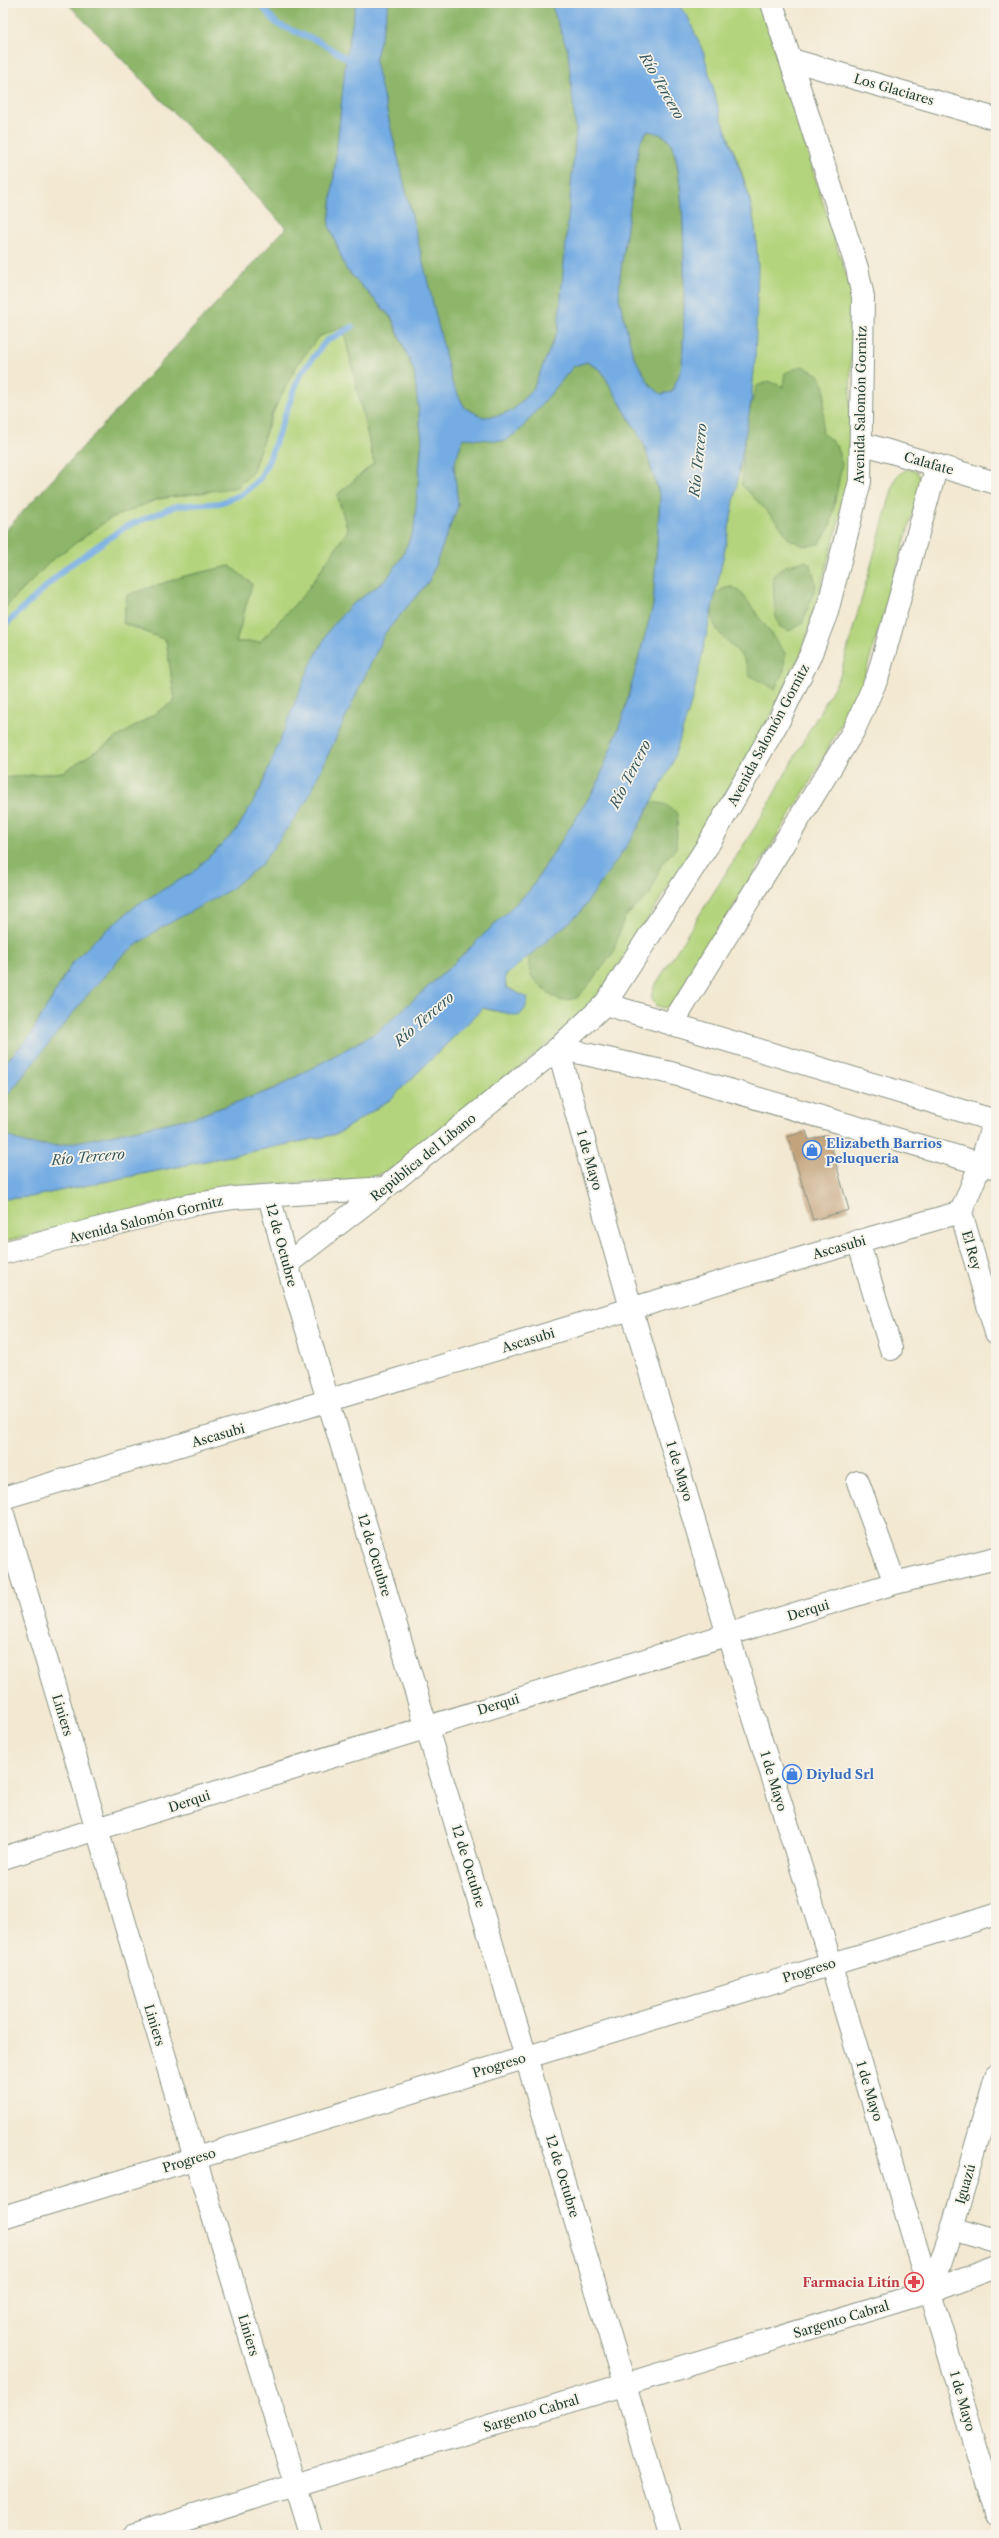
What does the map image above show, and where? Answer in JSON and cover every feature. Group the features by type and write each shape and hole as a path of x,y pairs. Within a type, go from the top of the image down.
{"street":[{"name":"Avenida Salomón Gornitz","path":"558,1048 605,1004 708,845 779,720 810,656 828,612 860,481 863,297 861,282 792,60 772,3"},
{"name":"Los Glaciares","path":"792,60 996,119"},
{"name":"Calafate","path":"861,443 996,483"},
{"path":"672,1024 854,730 878,676 936,465"},
{"path":"605,1004 995,1121 988,1166 961,1212"},
{"path":"558,1048 671,1073 988,1166"},
{"name":"República del Líbano","path":"287,1264 385,1188 558,1048"},
{"name":"1 de Mayo","path":"558,1048 631,1308 728,1635 831,1963 931,2292 996,2513"},
{"name":"Avenida Salomón Gornitz","path":"3,1253 190,1205 234,1198 385,1188"},
{"name":"12 de Octubre","path":"269,1196 287,1264 328,1402 527,2057 670,2535"},
{"name":"Ascasubi","path":"3,1498 328,1402 631,1308 961,1212"},
{"name":"El Rey","path":"961,1212 996,1333"},
{"path":"858,1241 891,1349"},
{"path":"858,1482 895,1583"},
{"name":"Liniers","path":"3,1514 195,2158 311,2535"},
{"name":"Derqui","path":"3,1858 97,1830 427,1726 895,1583 996,1558"},
{"name":"Progreso","path":"3,2217 831,1963 996,1914"},
{"name":"Iguazú","path":"931,2292 952,2229 996,2076"},
{"path":"952,2229 996,2242"},
{"name":"Sargento Cabral","path":"132,2535 931,2292 996,2267"}],"green space":[{"path":"67,3 356,3 346,58 329,225 346,269 391,318 414,371 422,440 414,529 402,557 386,580 350,606 279,747 260,790 236,831 192,873 138,904 97,938 72,963 30,1036 3,1065 3,778 63,772 175,701 166,640 123,623 127,595 185,576 230,566 252,584 236,642 260,642 306,592 348,530 337,495 374,463 343,327 318,337 296,367 271,415 252,473 238,487 158,499 109,519 53,559 3,610 3,533 286,228"},
{"path":"389,3 551,3 568,51 576,132 558,330 533,389 513,410 497,416 483,417 465,408 452,383 375,62"},
{"path":"677,3 760,3 850,288 852,304 849,475 841,514 804,647 771,715 699,839 597,998 551,1042 400,1164 372,1178 221,1188 3,1242 3,1199 30,1197 337,1134 391,1099 483,1008 494,1011 528,999 506,987 505,976 714,596 742,454 752,383 757,290 756,238 753,213 746,184 720,114 699,42 686,16"},
{"path":"647,131 666,138 674,155 679,179 684,247 684,317 682,363 672,392 661,394 650,385 633,355 619,298 620,276 639,144"},
{"path":"343,327 374,463 337,495 348,530 306,592 260,642 236,642 252,584 230,566 185,576 127,595 123,623 166,640 175,701 63,772 3,778 3,610 53,559 109,519 158,499 208,492 252,473 270,420 286,383 296,366 307,350 320,336"},
{"path":"587,362 601,370 644,444 660,497 653,606 623,716 597,785 530,890 450,967 379,1031 274,1089 195,1117 58,1146 27,1144 5,1135 3,1105 7,1096 89,993 123,955 157,930 322,767 385,633 429,581 458,506 454,465 463,437 505,441 520,430 574,366"},
{"path":"802,366 819,375 825,387 822,432 836,445 842,464 830,527 819,544 804,546 789,539 777,522 742,485 745,435 757,386 769,381 783,387 785,373"},
{"path":"908,469 917,472 922,481 921,486 862,685 809,784 675,1001 666,1008 656,1006 651,997 654,987 760,819 840,676 895,479 899,474"},
{"path":"805,561 811,565 816,585 802,624 789,631 780,627 775,614 773,576 785,566"},
{"path":"732,587 741,592 785,653 784,670 775,689 750,676 743,658 720,633 713,620 712,611 714,598 718,592"},
{"path":"652,802 665,804 678,814 676,848 661,865 650,894 624,918 613,953 596,976 577,998 561,1001 542,988 532,977 529,963 530,955 579,914 632,838"}],"water":[{"name":"Río Tercero","path":"356,3 389,3 375,62 452,383 465,408 483,417 497,416 513,410 533,389 558,330 576,132 568,51 551,3 677,3 688,17 704,54 720,114 748,193 755,227 758,266 755,361 751,402 728,535 693,697 671,767 632,838 579,914 505,976 506,987 528,998 525,1009 519,1016 483,1008 391,1099 337,1134 30,1197 3,1199 3,1131 5,1135 27,1144 58,1146 195,1117 274,1089 379,1031 450,967 530,890 597,785 623,716 653,606 660,497 644,444 601,370 587,362 574,366 520,430 505,441 463,438 454,465 458,506 429,581 385,633 306,802 261,865 228,891 157,930 123,955 89,993 7,1096 3,1105 3,1065 30,1036 72,963 97,938 138,904 192,873 236,831 260,790 309,668 329,630 350,606 386,580 402,557 414,529 422,440 414,371 392,318 346,269 329,225 346,58","holes":["647,131 667,138 675,154 679,179 684,247 682,363 672,392 661,394 650,385 633,355 619,298 620,276 639,144"]}],"building":[{"path":"806,1131 809,1140 828,1135 849,1210 813,1220 788,1137"}],"waterway":[{"path":"259,3 277,24 318,41 346,58"},
{"path":"3,627 67,567 125,527 176,506 220,503 243,494 260,478 269,460 299,376 326,341 352,327"}],"place":[{"name":"Elizabeth Barrios peluqueria","path":"812,1150"},
{"name":"Diylud Srl","path":"792,1774"},
{"name":"Farmacia Litín","path":"914,2282"}]}
